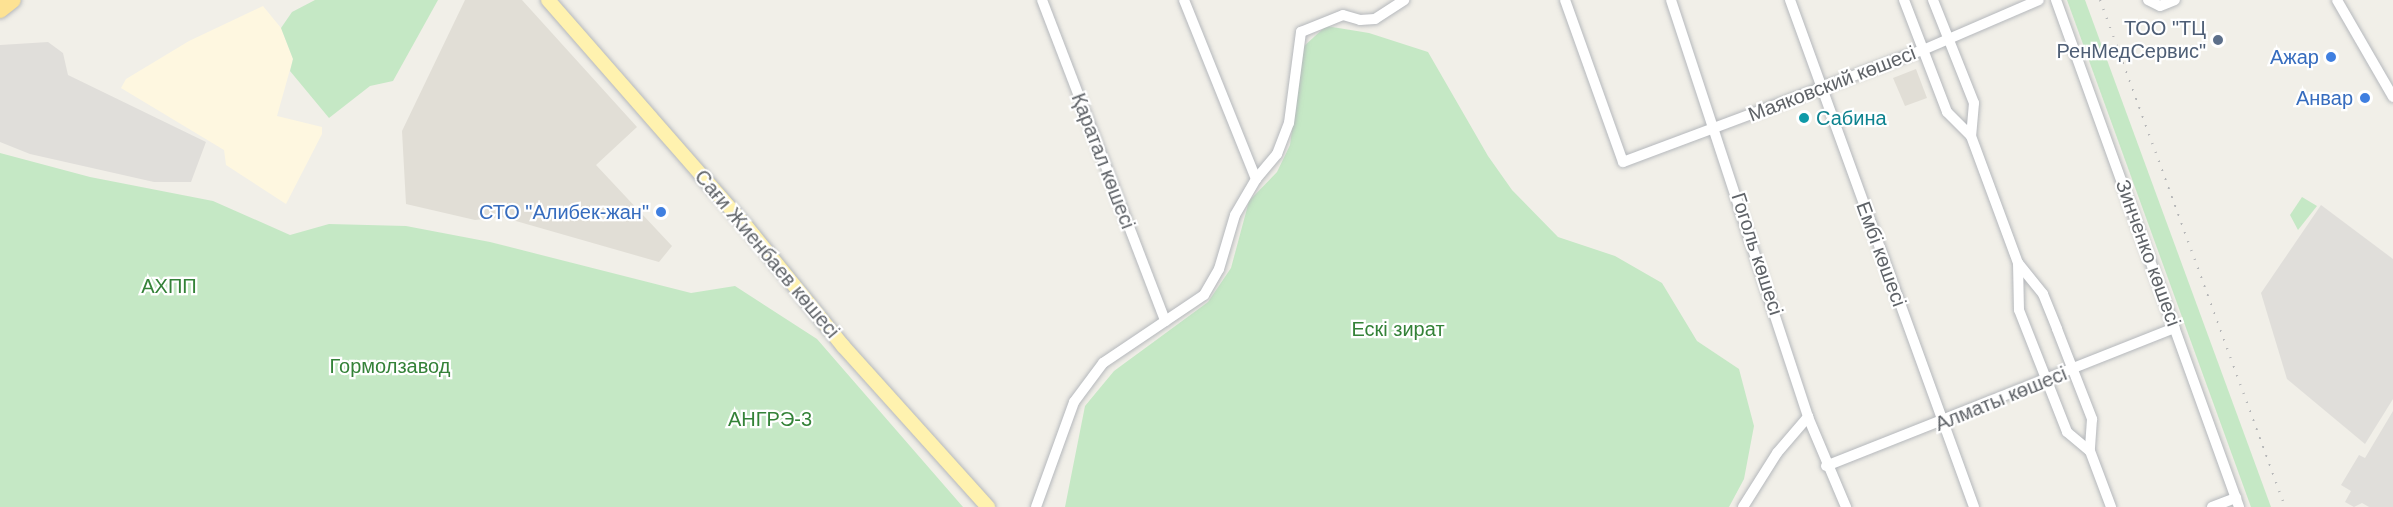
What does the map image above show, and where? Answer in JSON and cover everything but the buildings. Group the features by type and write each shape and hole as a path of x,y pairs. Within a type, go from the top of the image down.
{"highway":[{"path":"0,10 13,0"}],"main road":[{"name":"Сағи Жиенбаев көшесі","path":"548,0 747,227 843,346 988,507"}],"street":[{"name":"Қаратал көшесі","path":"1042,0 1165,321"},
{"path":"1184,0 1256,179"},
{"path":"1036,507 1074,402 1102,363 1204,295 1219,269 1235,215 1256,179 1277,154 1289,123 1301,32 1343,15 1360,20 1375,19 1404,0"},
{"name":"Маяковский көшесі","path":"1564,0 1623,162 1923,50 2039,0"},
{"name":"Гоголь көшесі","path":"1671,0 1716,129 1808,417 1826,466 1846,507"},
{"name":"Ембі көшесі","path":"1790,0 1974,507"},
{"path":"1904,0 1947,112 1971,136 2018,263 2043,294 2092,419 2090,451 2111,507"},
{"path":"1934,0 1974,103 1971,136"},
{"name":"Зинченко көшесі","path":"2056,0 2238,503"},
{"path":"2148,0 2160,6 2175,0"},
{"path":"2337,0 2393,97"},
{"path":"2018,263 2019,310 2067,432 2090,451"},
{"name":"Алматы көшесі","path":"1826,466 1942,423 2175,328"},
{"path":"1743,507 1777,453 1808,417"},
{"path":"2212,507 2238,503"}],"shaded area":[{"path":"465,0 522,0 637,127 596,165 672,246 659,262 502,217 475,220 406,204 402,131"},
{"path":"263,6 281,28 293,59 277,116 322,127 322,134 286,204 226,165 224,150 121,88 126,79 189,41"},
{"path":"48,42 63,53 68,75 206,142 191,182 154,182 30,154 0,142 0,45"},
{"path":"1916,69 1927,98 1905,106 1893,78"},
{"path":"2321,205 2393,259 2393,399 2365,444 2287,379 2261,293"},
{"path":"2393,411 2393,507 2369,507 2362,503 2354,507 2345,502 2351,491 2341,485 2359,455 2365,458"}],"green space":[{"path":"315,0 438,0 393,81 370,86 329,118 290,71 293,59 281,28 292,12"},
{"path":"2067,0 2085,0 2271,507 2251,507"},
{"name":"Ескі зират","path":"1326,26 1369,33 1428,52 1488,156 1512,190 1558,237 1615,256 1662,283 1697,341 1739,369 1754,426 1744,479 1729,507 1065,507 1085,406 1114,371 1208,302 1231,268 1249,201 1277,172 1290,145 1303,47"},
{"path":"0,153 90,177 213,201 290,235 329,224 406,226 490,242 691,293 735,286 817,339 963,507 0,507"},
{"path":"2302,197 2317,206 2298,230 2290,215"}],"railway":[{"path":"2100,0 2285,507"}],"place":[{"name":"ТОО \"ТЦ РенМедСервис\"","path":"2218,40"},
{"name":"Ажар","path":"2331,57"},
{"name":"Анвар","path":"2365,98"},
{"name":"Сабина","path":"1804,118"},
{"name":"СТО \"Алибек-жан\"","path":"661,212"}],"park label":[{"name":"АХПП","path":"169,286"},
{"name":"Гормолзавод","path":"390,366"},
{"name":"АНГРЭ-3","path":"770,419"}]}
